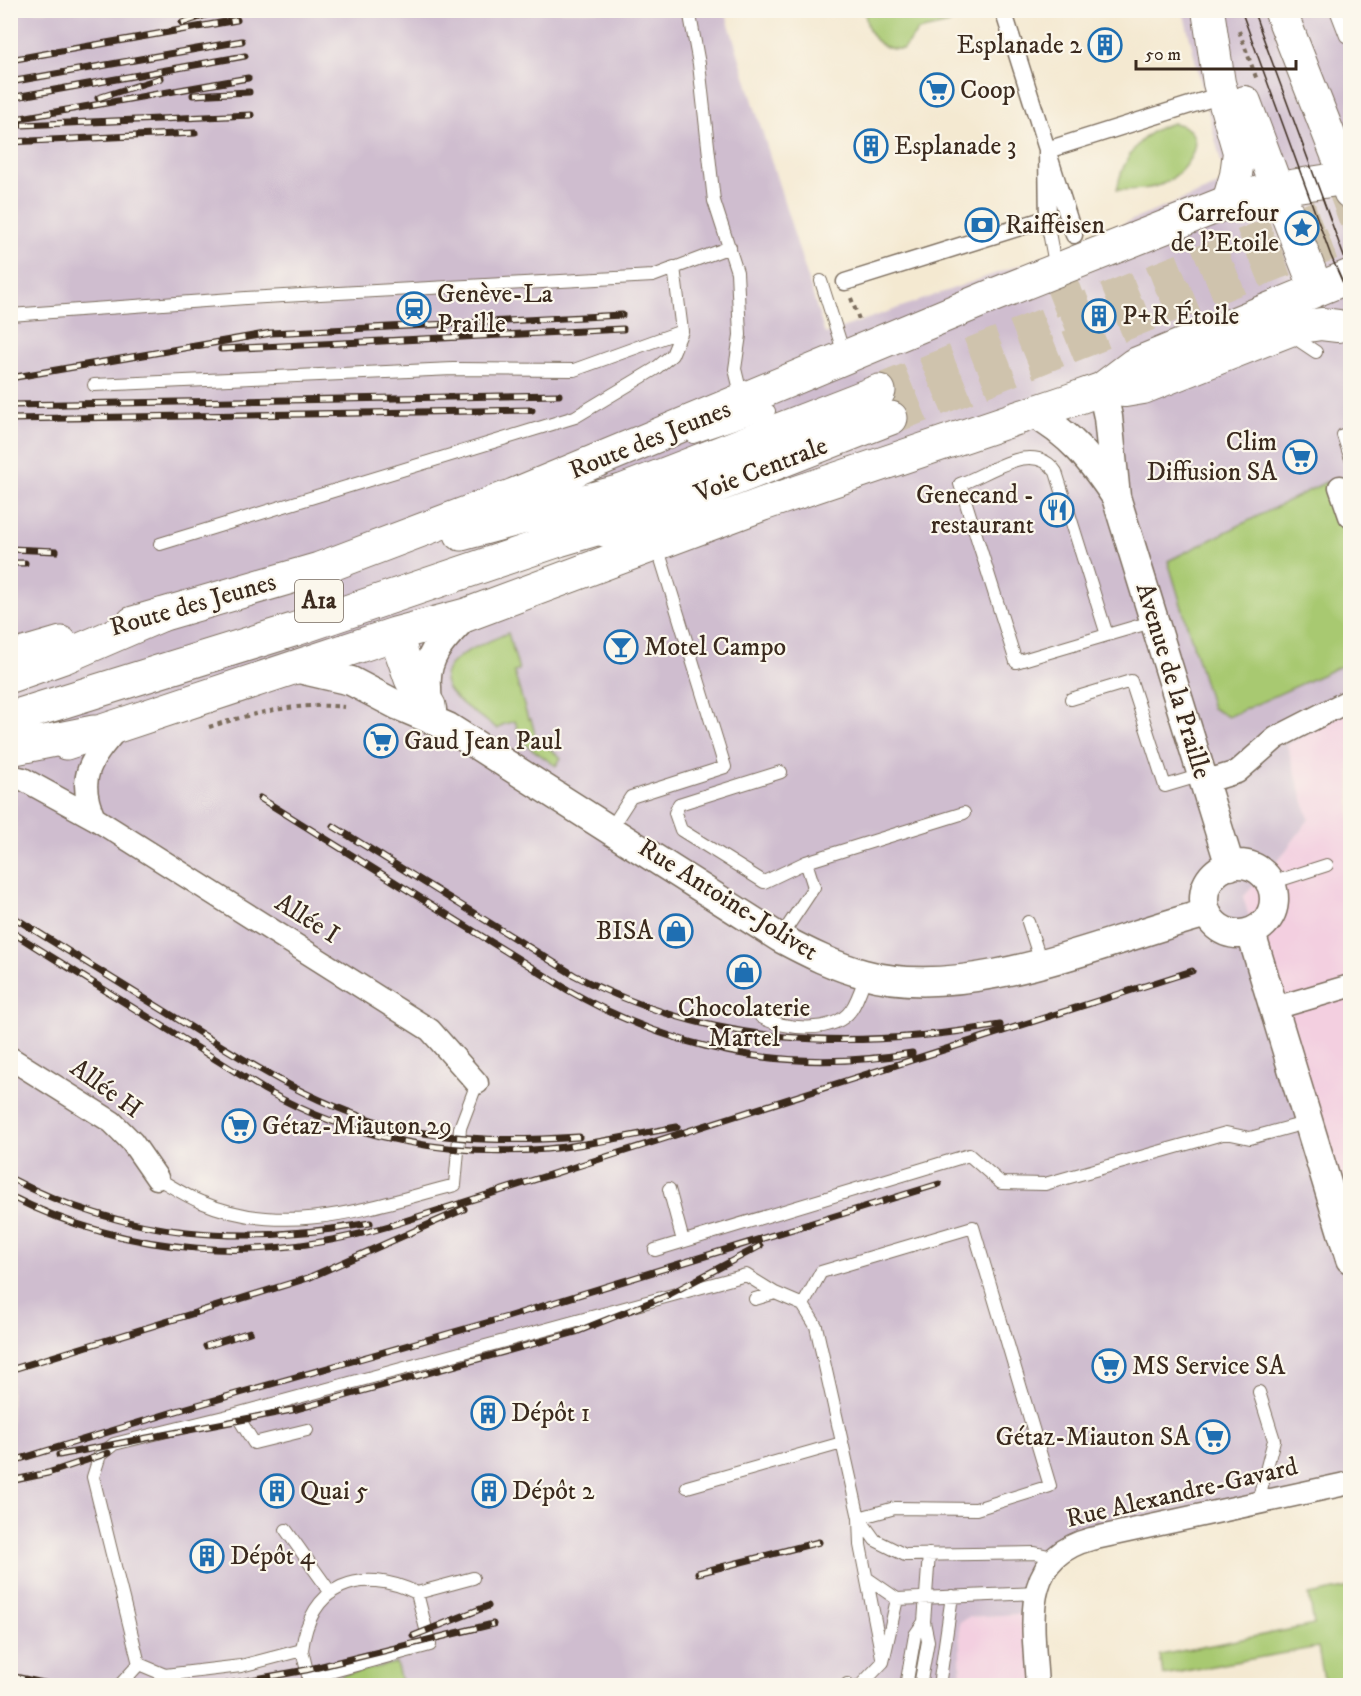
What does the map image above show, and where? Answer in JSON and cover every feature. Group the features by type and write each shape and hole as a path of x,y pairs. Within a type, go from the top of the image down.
{"main road":[{"path":"1209,10 1316,288 1344,335"},
{"path":"1209,10 1219,83 1239,152 1236,175 1228,202"},
{"path":"1276,188 1349,182 1316,106 1280,10"},
{"path":"1316,106 1350,127"},
{"name":"Route des Jeunes","path":"10,658 319,569 598,462 756,406 845,358 1058,275 1228,202 1276,188"},
{"path":"10,764 108,728 395,634 466,615 763,504 1032,413 1098,379 1350,276"},
{"path":"1098,379 1125,391 1143,388 1286,332 1321,324 1344,335"},
{"name":"Voie Centrale","path":"626,505 885,405"},
{"path":"319,569 560,510 626,505"},
{"path":"395,634 417,610 626,505"},
{"path":"10,718 293,630 559,540 626,505"},
{"name":"A1a","path":"10,698 401,574 557,521 626,505"},
{"path":"10,676 64,657 161,615"},
{"path":"395,634 411,679 439,716"},
{"path":"10,749 108,728"}],"street":[{"path":"1003,10 1074,235"},
{"path":"1047,150 1209,99"},
{"path":"845,282 1047,223 1047,150"},
{"name":"Avenue de la Praille","path":"1098,379 1108,417 1116,497 1230,866"},
{"name":"Avenue de la Praille","path":"1032,413 1067,435 1095,465 1116,497"},
{"path":"1340,487 1350,516"},
{"path":"439,716 426,678 429,659 466,615"},
{"name":"Rue Antoine-Jolivet","path":"295,668 363,686 399,706 439,716 780,938 832,964 866,975 931,981 993,976 1207,913"},
{"path":"1203,778 1237,772 1276,738 1350,700"},
{"path":"94,818 86,800 85,782 92,760 108,728"},
{"path":"10,776 23,779 94,818"},
{"name":"Allée I","path":"94,818 430,1030 477,1083"},
{"path":"1230,866 1250,866 1264,875 1271,884 1274,905 1271,915 1265,923 1251,933 1240,934 1221,929 1207,913 1205,902 1207,886 1216,874 1230,866"},
{"path":"1251,933 1350,1259"},
{"path":"1275,1008 1350,986"},
{"name":"Allée H","path":"10,1058 112,1122 132,1142 157,1178"},
{"name":"Rue Alexandre-Gavard","path":"1037,1686 1034,1629 1041,1575 1053,1557 1073,1543 1257,1505 1350,1483"}],"lane":[{"path":"598,462 676,443 756,406 735,369 740,335 737,272 714,201 699,64 689,10"},
{"path":"1336,10 1346,36"},
{"path":"1047,223 1058,275"},
{"path":"10,315 246,298 653,276 730,247"},
{"path":"160,544 575,417 655,369 672,355 682,331 681,308 674,267"},
{"path":"821,280 845,358"},
{"path":"94,385 453,369 574,369 682,331"},
{"path":"1286,332 1316,352"},
{"path":"1342,435 1350,456"},
{"path":"1107,635 1056,472 1049,462 1040,457 1027,458 989,469 980,477 960,484 1016,662 1155,621"},
{"path":"611,828 631,797 725,767 699,668 656,545"},
{"path":"1071,699 1131,681 1165,786 1203,778"},
{"path":"781,772 679,804 675,813 681,830 764,882 806,862 964,813"},
{"path":"780,938 814,887 806,862"},
{"path":"1271,884 1327,865"},
{"path":"1028,922 1041,962"},
{"path":"761,1017 768,1021 803,1026 833,1023 850,1011 866,975"},
{"path":"157,1178 201,1203 265,1220 290,1221 336,1215 455,1185 460,1128 477,1083"},
{"path":"655,1250 969,1155 1000,1183 1045,1184 1226,1133 1250,1138 1309,1122"},
{"path":"669,1189 683,1241"},
{"path":"803,1305 821,1272 973,1227 1050,1486 976,1509 895,1508 860,1518"},
{"path":"140,1664 94,1485 96,1462 114,1444 236,1414 746,1275 775,1293 803,1305 816,1326 860,1518 860,1545 884,1662"},
{"path":"756,1299 775,1293"},
{"path":"1257,1505 1274,1440 1259,1392"},
{"path":"236,1414 254,1443 307,1430"},
{"path":"687,1486 842,1443"},
{"path":"860,1518 875,1540 905,1555 1035,1553 1053,1557"},
{"path":"286,1530 331,1593"},
{"path":"920,1686 928,1641 924,1622 929,1554"},
{"path":"417,1593 430,1645 309,1682 302,1650 304,1630 311,1614 331,1593 370,1580 395,1583 417,1593 473,1578"},
{"path":"868,1579 897,1599 1037,1593"},
{"path":"939,1686 952,1596"},
{"path":"852,1685 884,1662 897,1599"},
{"path":"906,1686 915,1635 924,1622"},
{"path":"140,1664 165,1675 241,1666 302,1650"},
{"path":"118,1686 140,1664"},
{"path":"866,1686 876,1683 887,1686"}],"path":[{"path":"205,728 248,714 296,706 351,708 363,686"}],"shaded area":[{"path":"11,11 725,11 825,334 1034,260 1226,182 1183,11 1350,11 1350,711 1287,745 1309,819 1284,853 1243,897 1350,1247 1350,1482 1075,1544 1050,1565 1035,1613 969,1617 959,1622 961,1685 11,1686"},
{"path":"1350,711 1350,1247 1243,897 1284,853 1309,819 1287,745"},
{"path":"1035,1613 1039,1685 961,1685 959,1622 969,1617"}],"green space":[{"path":"865,10 958,11 949,24 918,31 903,49 894,49 880,44 871,34"},
{"path":"1173,123 1185,127 1192,133 1195,141 1194,149 1184,167 1168,181 1157,186 1137,190 1117,190 1123,168 1135,148 1151,132"},
{"path":"1326,482 1350,552 1350,662 1228,717 1212,708 1168,561"},
{"path":"508,633 519,670 514,672 528,719 531,719 536,738 561,758 556,766 522,742 515,721 502,725 498,729 457,699 447,687 445,675 459,657 471,649"},
{"path":"1350,1587 1350,1685 1325,1685 1318,1647 1163,1675 1160,1655 1314,1625 1309,1595"},
{"path":"396,1663 402,1685 332,1685 343,1675"}],"tunnel":[{"path":"879,391 1266,236 1350,205"},
{"path":"891,418 1276,263 1350,237"},
{"path":"1060,280 1095,369"}],"tram line":[{"path":"1241,10 1331,256 1350,299"},
{"path":"1253,10 1350,273"}],"railway":[{"path":"182,23 221,10"},
{"path":"10,60 237,20"},
{"path":"10,82 242,41"},
{"path":"10,98 245,56"},
{"path":"98,98 161,78"},
{"path":"10,120 248,78"},
{"path":"193,95 249,92"},
{"path":"22,125 251,115"},
{"path":"10,142 195,133"},
{"path":"10,378 271,333 622,315"},
{"path":"221,349 623,329"},
{"path":"10,405 559,395"},
{"path":"10,419 532,410"},
{"path":"10,549 56,551"},
{"path":"10,563 25,563"},
{"path":"260,798 568,990 649,1029 734,1052 777,1058 822,1061 867,1059 912,1053"},
{"path":"333,826 574,975 626,999 678,1017 730,1029 783,1037 836,1040 944,1033 1000,1025"},
{"path":"10,915 235,1055 287,1084 341,1109 399,1128 444,1136 511,1140 579,1137"},
{"path":"10,931 265,1090 298,1107 366,1132 437,1147 510,1151 579,1145 677,1127"},
{"path":"10,1196 56,1216 102,1232 149,1242 197,1248 245,1249 293,1246 341,1238 389,1226 1192,971"},
{"path":"10,1178 54,1198 98,1214 142,1225 186,1232 231,1235 277,1234 370,1223"},
{"path":"10,1462 180,1410 507,1317 939,1184"},
{"path":"10,1370 308,1278 464,1209"},
{"path":"59,1455 297,1409 576,1332 666,1296 760,1246"},
{"path":"206,1346 250,1332"},
{"path":"10,1481 48,1473 108,1453"},
{"path":"698,1573 819,1542"},
{"path":"413,1636 488,1606"},
{"path":"217,1686 306,1670 493,1624"},
{"path":"10,1676 58,1686"}],"place":[{"name":"Esplanade 2","path":"1105,45"},
{"name":"Coop","path":"937,90"},
{"name":"Esplanade 3","path":"871,146"},
{"name":"Raiffeisen","path":"982,225"},
{"name":"Carrefour de l'Etoile","path":"1302,228"},
{"name":"Genève-La Praille","path":"414,309"},
{"name":"P+R Étoile","path":"1099,316"},
{"name":"Clim Diffusion SA","path":"1300,457"},
{"name":"Genecand - restaurant","path":"1057,510"},
{"name":"Motel Campo","path":"621,647"},
{"name":"Gaud Jean Paul","path":"381,741"},
{"name":"BISA","path":"676,931"},
{"name":"Chocolaterie Martel","path":"744,972"},
{"name":"Gétaz-Miauton 29","path":"239,1126"},
{"name":"MS Service SA","path":"1109,1366"},
{"name":"Dépôt 1","path":"488,1413"},
{"name":"Gétaz-Miauton SA","path":"1213,1437"},
{"name":"Quai 5","path":"277,1491"},
{"name":"Dépôt 2","path":"489,1491"},
{"name":"Dépôt 4","path":"207,1556"}]}
